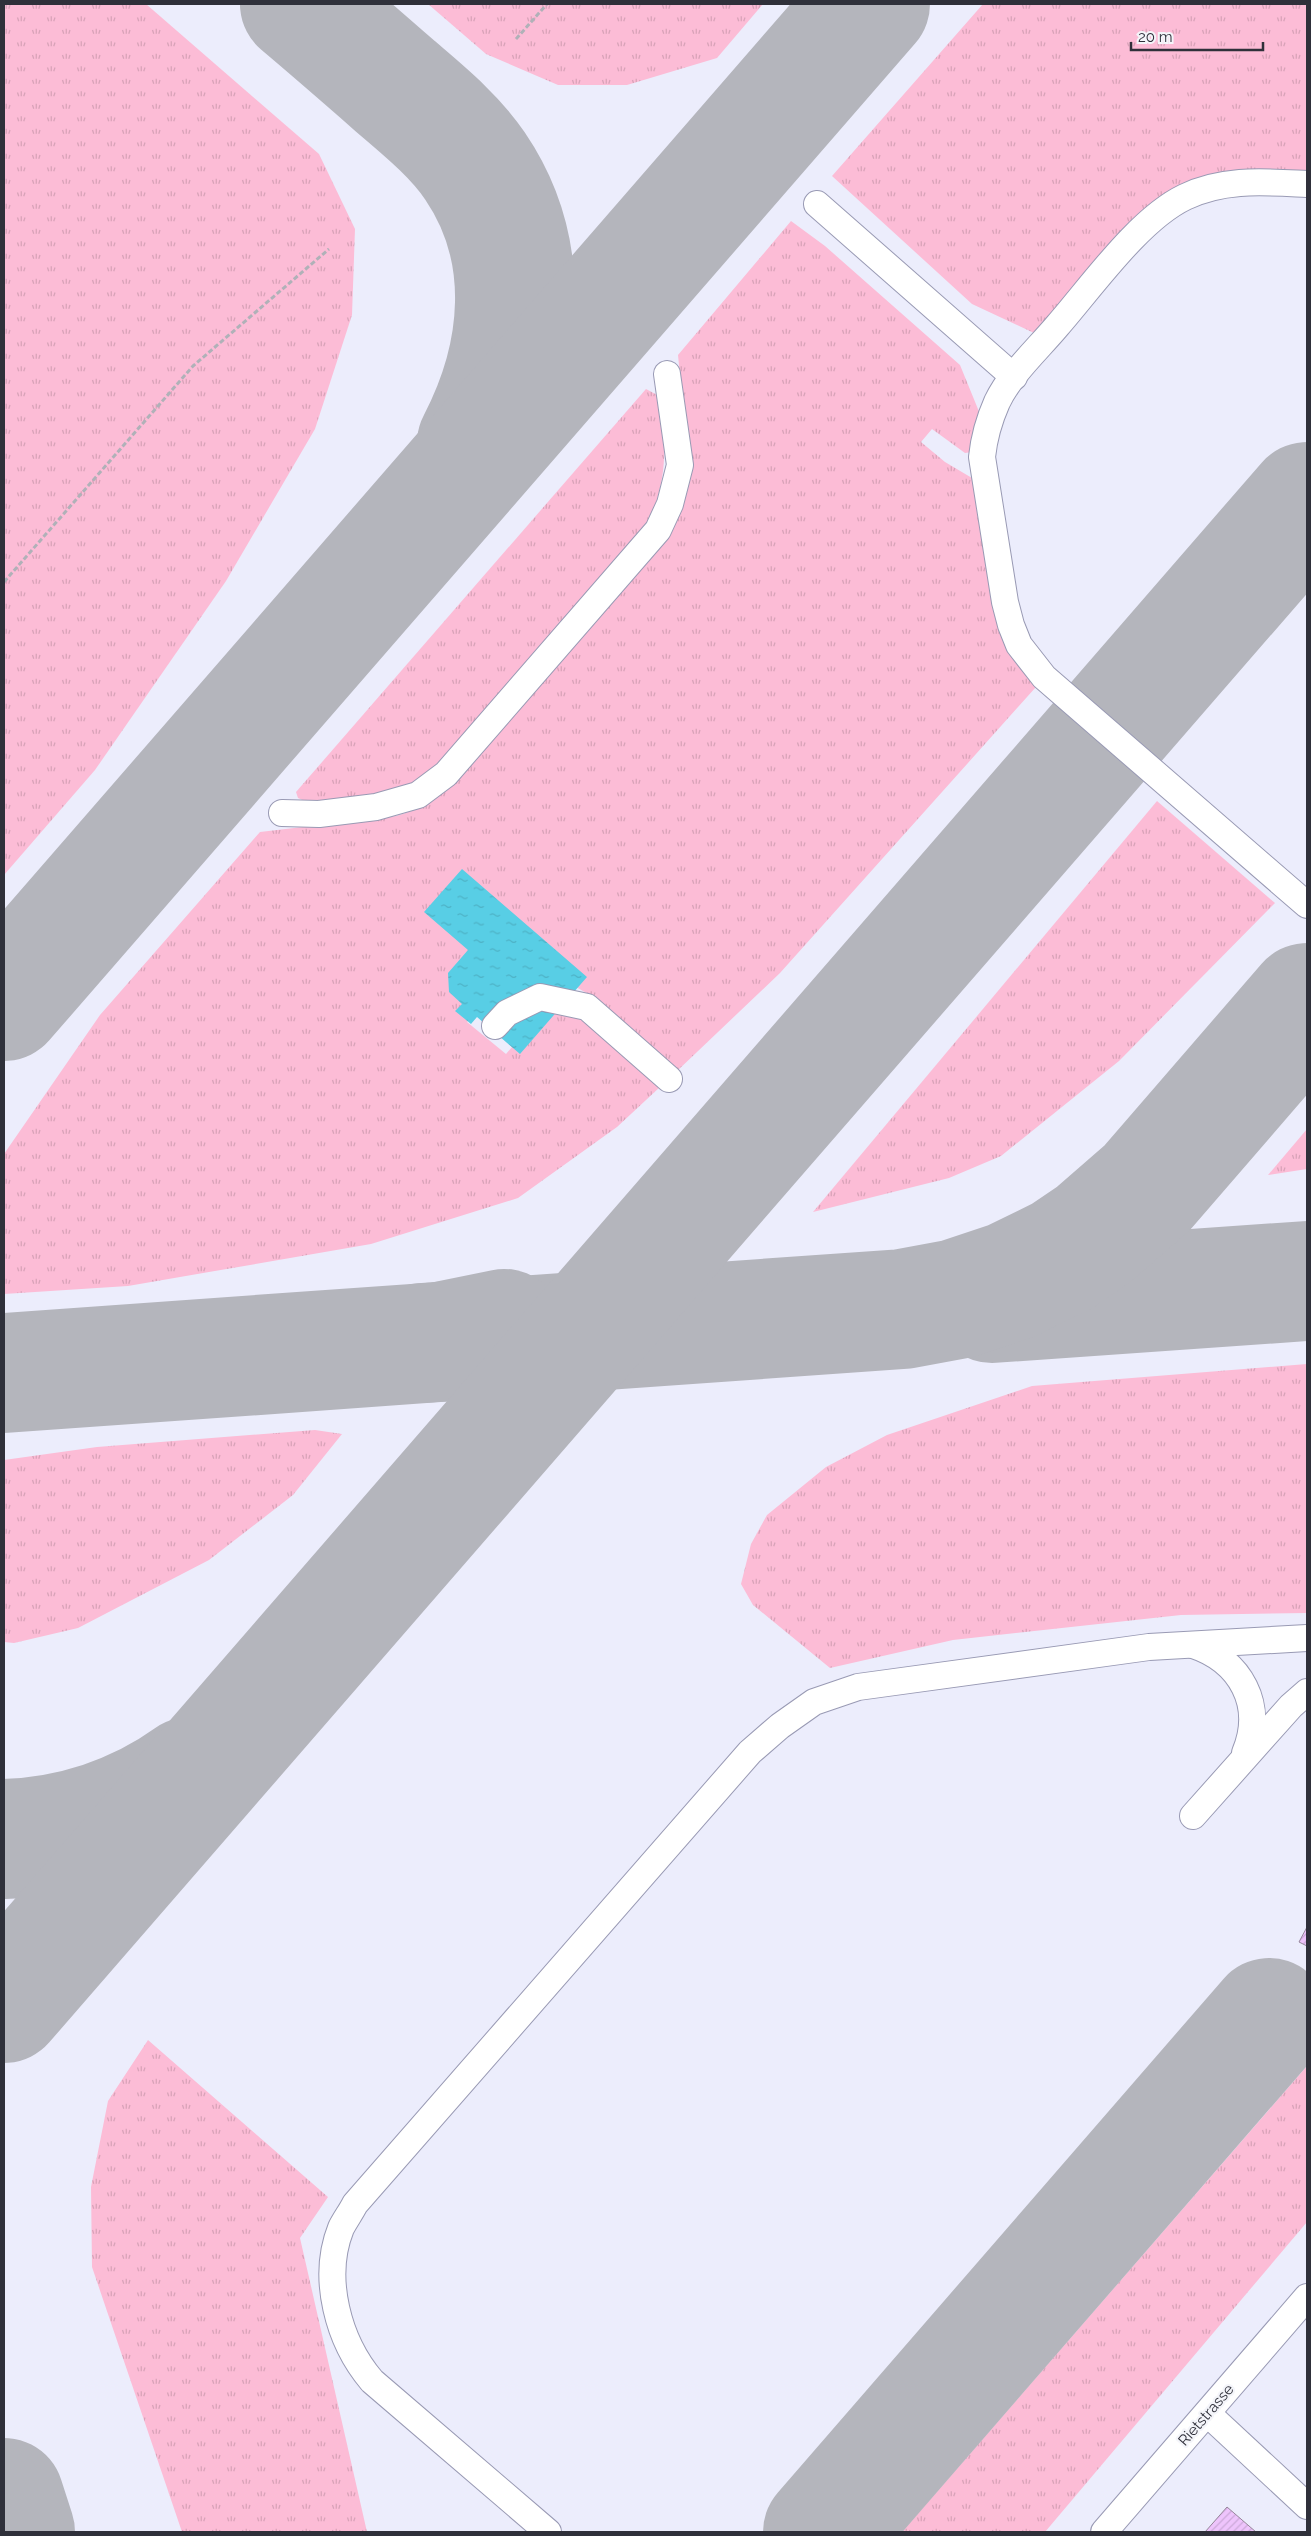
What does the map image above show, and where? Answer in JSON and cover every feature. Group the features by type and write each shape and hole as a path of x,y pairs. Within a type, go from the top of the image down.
{"lane":[{"path":"1307,184 1242,182 1221,184 1193,193 1167,207 1138,233 1014,376 997,402 985,437 982,457 1005,602 1019,645 1044,677 1307,905"},
{"path":"817,204 1014,376"},
{"path":"282,813 318,814 376,808 418,795 446,774 658,530 670,504 680,465 666,374"},
{"path":"495,1026 507,1013 540,997 588,1007 669,1078"},
{"path":"548,2532 372,2381 350,2350 334,2297 333,2270 335,2247 342,2227 355,2204 750,1752 793,1715 814,1702 836,1694 888,1682 1149,1647 1307,1638"},
{"path":"1192,1644 1213,1652 1228,1663 1248,1696 1254,1716 1252,1736 1242,1761"},
{"path":"1192,1816 1291,1706 1307,1692"},
{"name":"Rietstrasse","path":"1104,2532 1208,2414 1307,2297"},
{"path":"1208,2414 1307,2506"}],"path":[{"path":"516,39 547,4"},
{"path":"4,582 193,366 329,249"}],"shaded area":[{"path":"4,4 1307,4 1307,2532 4,2532"}],"green space":[{"path":"4,4 146,4 319,154 355,229 352,315 315,429 226,581 95,770 4,875"},
{"path":"428,4 763,4 717,58 627,85 558,85 486,54"},
{"path":"983,4 1307,4 1307,172 1256,171 1211,175 1190,181 1170,191 1149,205 1129,224 1034,333 972,304 832,176"},
{"path":"791,221 825,246 960,365 980,414 972,452 965,453 932,429 921,442 945,462 972,478 993,610 1018,664 1036,687 780,973 676,1072 597,999 576,987 491,996 467,1022 506,1054 535,1020 545,1013 572,1012 660,1087 617,1127 518,1198 371,1244 128,1286 4,1294 4,1154 100,1015 260,832 396,816 424,805 449,786 689,468 678,355"},
{"path":"646,389 661,397 664,433 662,478 659,493 647,527 434,770 396,794 309,803 298,798 296,792"},
{"path":"1157,801 1275,903 1119,1061 1001,1156 949,1178 813,1212"},
{"path":"1307,1129 1307,1169 1268,1175"},
{"path":"1307,1364 1307,1613 1181,1615 953,1640 830,1668 753,1605 741,1584 751,1544 767,1515 826,1467 887,1435 1032,1386"},
{"path":"315,1430 342,1434 293,1495 209,1560 78,1628 14,1643 4,1642 4,1460 97,1447"},
{"path":"148,2040 328,2197 300,2238 367,2532 182,2532 92,2267 91,2187 108,2101"},
{"path":"1307,2066 1307,2222 1045,2532 902,2532"}],"water":[{"path":"462,869 587,977 520,1054 477,1017 471,1024 455,1011 462,1004 449,992 448,973 468,950 424,912"}],"building":[{"path":"1307,1927 1307,1946 1299,1942"},
{"path":"1227,2507 1256,2532 1205,2532"}],"taxiway":[{"path":"300,4 448,133 475,166 494,199 506,233 513,268 515,303 512,339 504,375 477,443"},
{"path":"4,1001 870,4"},
{"path":"4,2003 1307,502"},
{"path":"422,1343 903,1309 957,1299 1011,1281 1062,1256 1093,1235 1147,1188 1307,1003"},
{"path":"992,1303 1307,1281"},
{"path":"4,1373 440,1342 504,1329"},
{"path":"4,1839 53,1834 101,1822 147,1803 190,1777"},
{"path":"823,2532 1269,2018"},
{"path":"4,2498 15,2532"}]}
